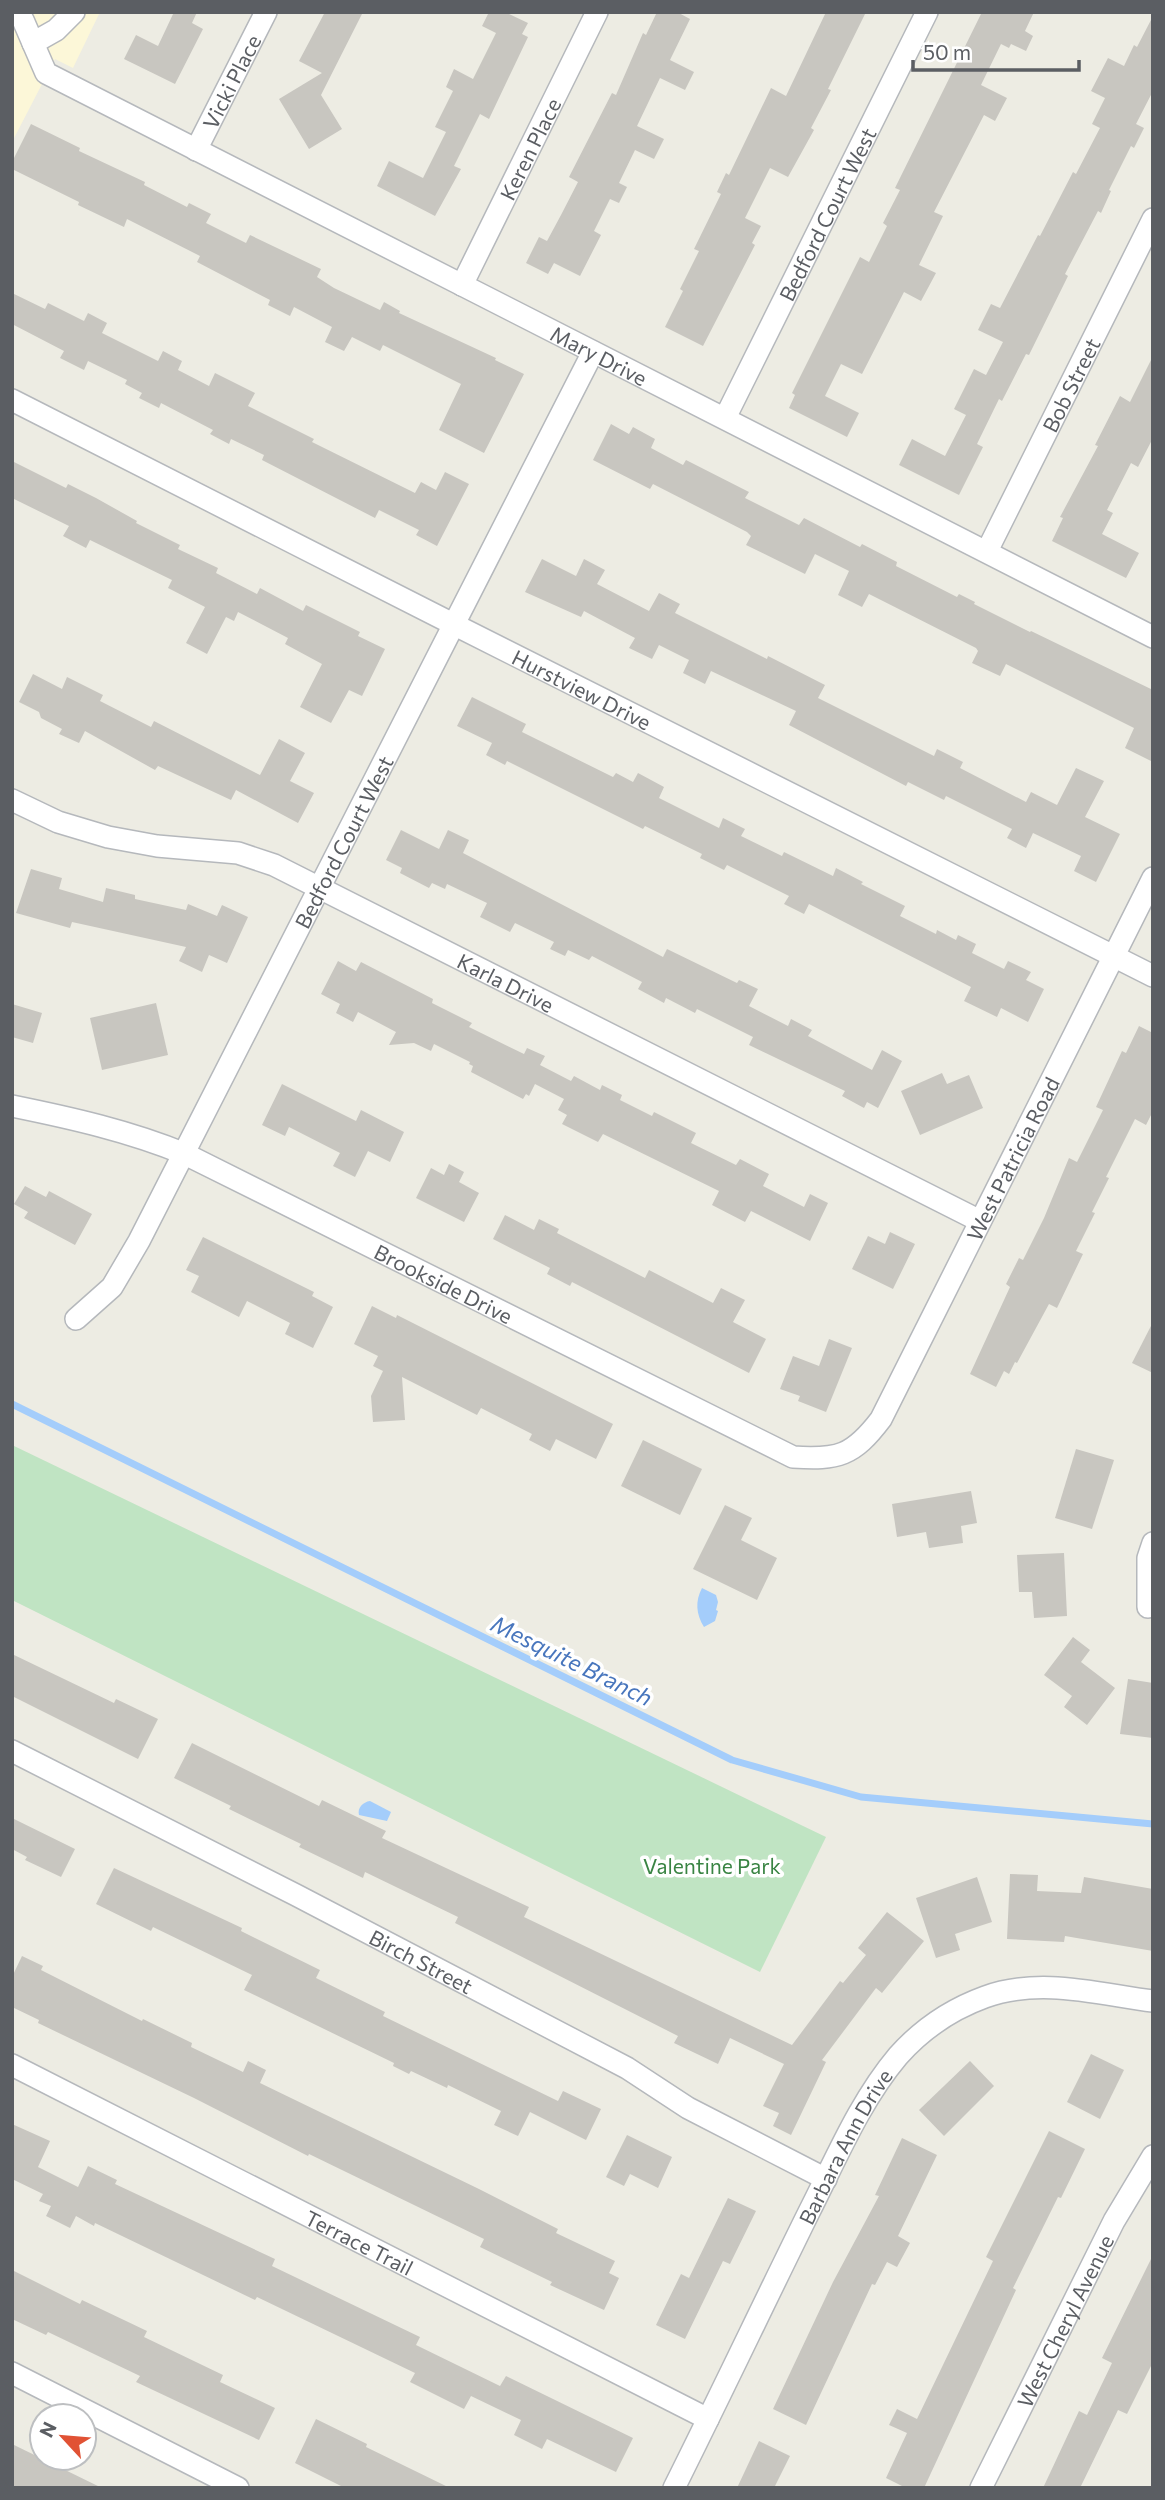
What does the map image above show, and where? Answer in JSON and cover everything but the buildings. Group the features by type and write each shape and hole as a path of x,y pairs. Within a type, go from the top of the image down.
{"street":[{"path":"15,12 23,20 33,43 56,30 74,12"},
{"name":"Vicki Place","path":"196,150 266,12"},
{"name":"Keren Place","path":"462,285 597,12"},
{"name":"Bedford Court West","path":"725,418 927,12"},
{"name":"Mary Drive","path":"33,43 46,73 1153,637"},
{"name":"Bob Street","path":"987,551 1153,219"},
{"name":"Bedford Court West","path":"76,1319 112,1287 139,1241 593,352"},
{"name":"Hurstview Drive","path":"12,400 1153,976"},
{"name":"Karla Drive","path":"12,800 58,822 85,831 157,846 238,853 274,864 980,1221"},
{"name":"West Patricia Road","path":"867,1438 881,1419 1153,878"},
{"name":"Brookside Drive","path":"12,1106 113,1130 185,1154 793,1457 822,1459 848,1452 867,1438"},
{"path":"1149,1607 1148,1558 1153,1543"},
{"name":"Birch Street","path":"12,1751 309,1901 615,2062 688,2108 826,2179"},
{"name":"Barbara Ann Drive","path":"674,2488 875,2085 919,2033 948,2014 987,1996 1029,1988 1086,1989 1153,2001"},
{"name":"Terrace Trail","path":"12,2065 708,2419"},
{"name":"West Cheryl Avenue","path":"981,2488 1114,2221 1153,2157"},
{"path":"12,2373 238,2488"}],"shaded area":[{"path":"12,12 100,12 73,68 55,59 12,142"}],"green space":[{"name":"Valentine Park","path":"12,1445 826,1837 760,1972 12,1600"}],"water":[{"path":"702,1588 716,1595 718,1602 715,1621 704,1627 697,1608"},
{"path":"370,1801 391,1812 387,1821 359,1815 361,1806"}],"waterway":[{"name":"Mesquite Branch","path":"12,1404 732,1760 861,1797 1153,1824"}]}
